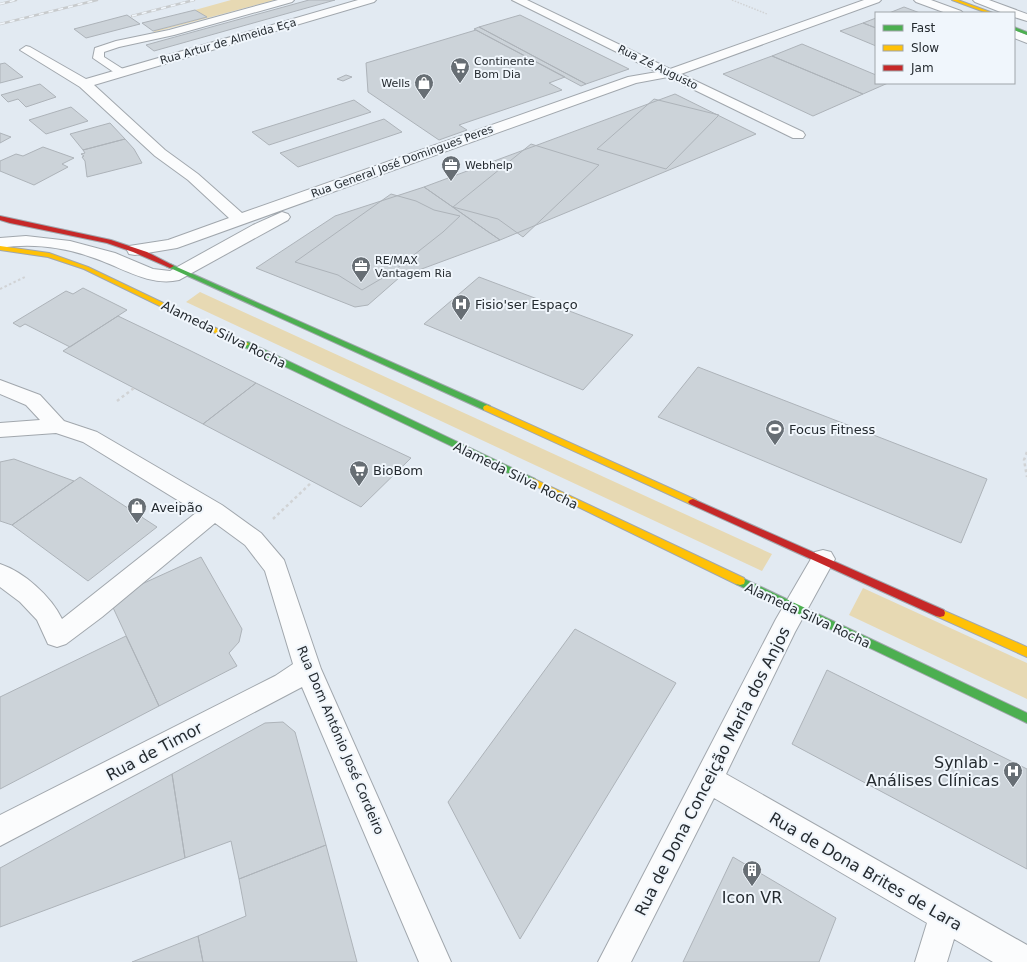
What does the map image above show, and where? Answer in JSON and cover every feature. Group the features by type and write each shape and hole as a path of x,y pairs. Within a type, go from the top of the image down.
{"main road":[{"path":"938,0 971,12"},
{"path":"954,0 988,12"},
{"path":"1015,22 1026,17"},
{"path":"1015,28 1027,34"},
{"path":"0,218 24,225 101,239 135,250 1027,652"},
{"name":"Alameda Silva Rocha","path":"0,248 48,255 86,268 795,609 1027,718"}],"street":[{"name":"Rua Artur de Almeida Eça","path":"86,84 370,0"},
{"name":"Rua Zé Augusto","path":"518,0 798,134"},
{"name":"Rua General José Domingues Peres","path":"135,250 171,244 627,82 647,76 670,73 874,0"},
{"path":"920,0 954,12"},
{"path":"979,0 1012,12"},
{"path":"1015,13 1026,17"},
{"path":"1015,34 1027,39"},
{"path":"26,50 86,84 160,153 192,177 239,219"},
{"name":"Rua General José Domingues Peres","path":"184,271 276,220 338,196 657,82 670,73"},
{"path":"0,243 30,241 82,249 110,258 143,273 163,277 173,276 184,271"},
{"path":"0,388 33,400 57,426"},
{"name":"Rua Dom António José Cordeiro","path":"0,430 57,426 90,437 214,512 253,539 276,567 308,669 435,962"},
{"path":"0,574 29,595 47,614 57,636 93,610 214,512"},
{"name":"Rua de Dona Conceição Maria dos Anjos","path":"614,962 709,780 795,609 823,559"},
{"name":"Rua de Timor","path":"0,831 284,684 308,669"},
{"name":"Rua de Dona Brites de Lara","path":"709,780 1024,962"},
{"path":"931,962 945,916"}],"lane":[{"path":"122,73 98,58 98,50 116,44 170,33 289,0"}],"path":[{"path":"732,0 767,14"},
{"path":"0,288 25,277"},
{"path":"117,401 134,388"},
{"path":"1027,452 1024,460 1027,477"},
{"path":"253,539 312,482"}],"shaded area":[{"path":"231,0 275,0 155,32 153,31 206,17 195,10"},
{"path":"200,292 772,554 762,571 186,302"},
{"path":"863,588 1027,663 1027,699 849,615"}],"building":[{"path":"309,0 335,0 154,51 146,45"},
{"path":"904,7 917,12 892,12"},
{"path":"195,10 207,17 153,31 142,23"},
{"path":"127,15 140,24 86,38 74,29"},
{"path":"520,15 629,69 586,84 479,27"},
{"path":"875,18 875,28 863,23"},
{"path":"863,23 875,28 875,46 840,31"},
{"path":"479,27 586,84 581,86 474,29"},
{"name":"Continente Bom Dia","path":"476,30 565,77 549,83 562,90 459,125 467,130 439,140 368,92 366,63"},
{"path":"802,44 875,75 875,84 886,84 863,94 772,56"},
{"path":"772,56 863,94 813,116 723,74"},
{"path":"5,63 23,77 0,83 0,64"},
{"path":"346,75 352,77 343,81 337,79"},
{"path":"40,84 56,97 26,107 18,99 8,102 1,95"},
{"path":"675,94 756,134 500,240 424,187"},
{"path":"654,99 719,115 666,169 597,149"},
{"path":"354,100 371,112 269,145 252,132"},
{"path":"71,107 88,121 46,134 29,120"},
{"path":"384,119 402,132 298,167 280,153"},
{"path":"110,123 125,139 83,150 70,134"},
{"path":"0,133 11,137 0,143"},
{"path":"125,139 134,149 142,163 87,177 85,161 82,157 84,156 81,154 85,153 83,150"},
{"path":"531,144 599,165 523,237 498,219 453,207"},
{"path":"43,147 74,158 62,164 68,167 34,185 0,171 0,161 16,154 23,156"},
{"path":"424,187 500,240 400,277 368,305 355,307 256,268 335,216"},
{"path":"391,194 416,201 434,210 460,216 443,232 391,273 362,290 338,275 295,262"},
{"path":"479,277 633,335 583,390 424,324"},
{"path":"83,288 127,310 70,347 25,324 20,327 13,323 66,291 73,294"},
{"path":"118,316 256,383 203,424 63,351"},
{"path":"698,367 987,479 961,543 658,417"},
{"path":"256,383 411,458 361,507 203,424"},
{"path":"14,459 74,481 12,525 0,521 0,462"},
{"path":"80,477 157,527 88,581 12,525"},
{"path":"201,557 242,629 239,642 229,653 237,666 159,706 109,599"},
{"path":"575,629 676,683 520,939 448,802"},
{"path":"126,636 159,706 0,789 0,697"},
{"path":"827,670 1027,769 1027,869 792,744"},
{"path":"283,722 295,732 326,845 239,879 231,841 185,858 172,774 265,723"},
{"path":"172,774 185,858 0,927 0,868"},
{"path":"326,845 357,962 203,962 198,936 246,916 239,879"},
{"name":"Icon VR","path":"733,857 836,918 819,962 683,962"},
{"path":"198,936 203,962 132,962"}],"railway":[{"path":"0,4 16,0"},
{"path":"0,24 97,0"},
{"path":"132,16 194,0"}],"traffic: fast":[{"path":"1015,28 1027,34"},
{"path":"170,266 487,408"},
{"path":"245,344 532,481"},
{"path":"740,581 1027,718"}],"traffic: slow":[{"path":"954,0 988,12"},
{"path":"0,248 49,255 86,268 245,344"},
{"path":"487,408 693,502"},
{"path":"532,481 740,581"},
{"path":"940,613 1027,652"}],"traffic: jam":[{"path":"0,218 109,241 135,250 170,266"},
{"path":"693,502 940,613"}],"place":[{"name":"Continente Bom Dia","path":"460,84"},
{"name":"Wells","path":"424,100"},
{"name":"Webhelp","path":"451,182"},
{"name":"RE/MAX Vantagem Ria","path":"361,283"},
{"name":"Fisio'ser Espaço","path":"461,321"},
{"name":"Focus Fitness","path":"775,446"},
{"name":"BioBom","path":"359,487"},
{"name":"Aveipão","path":"137,524"},
{"name":"Synlab - Análises Clínicas","path":"1013,788"},
{"name":"Icon VR","path":"752,887"}]}
